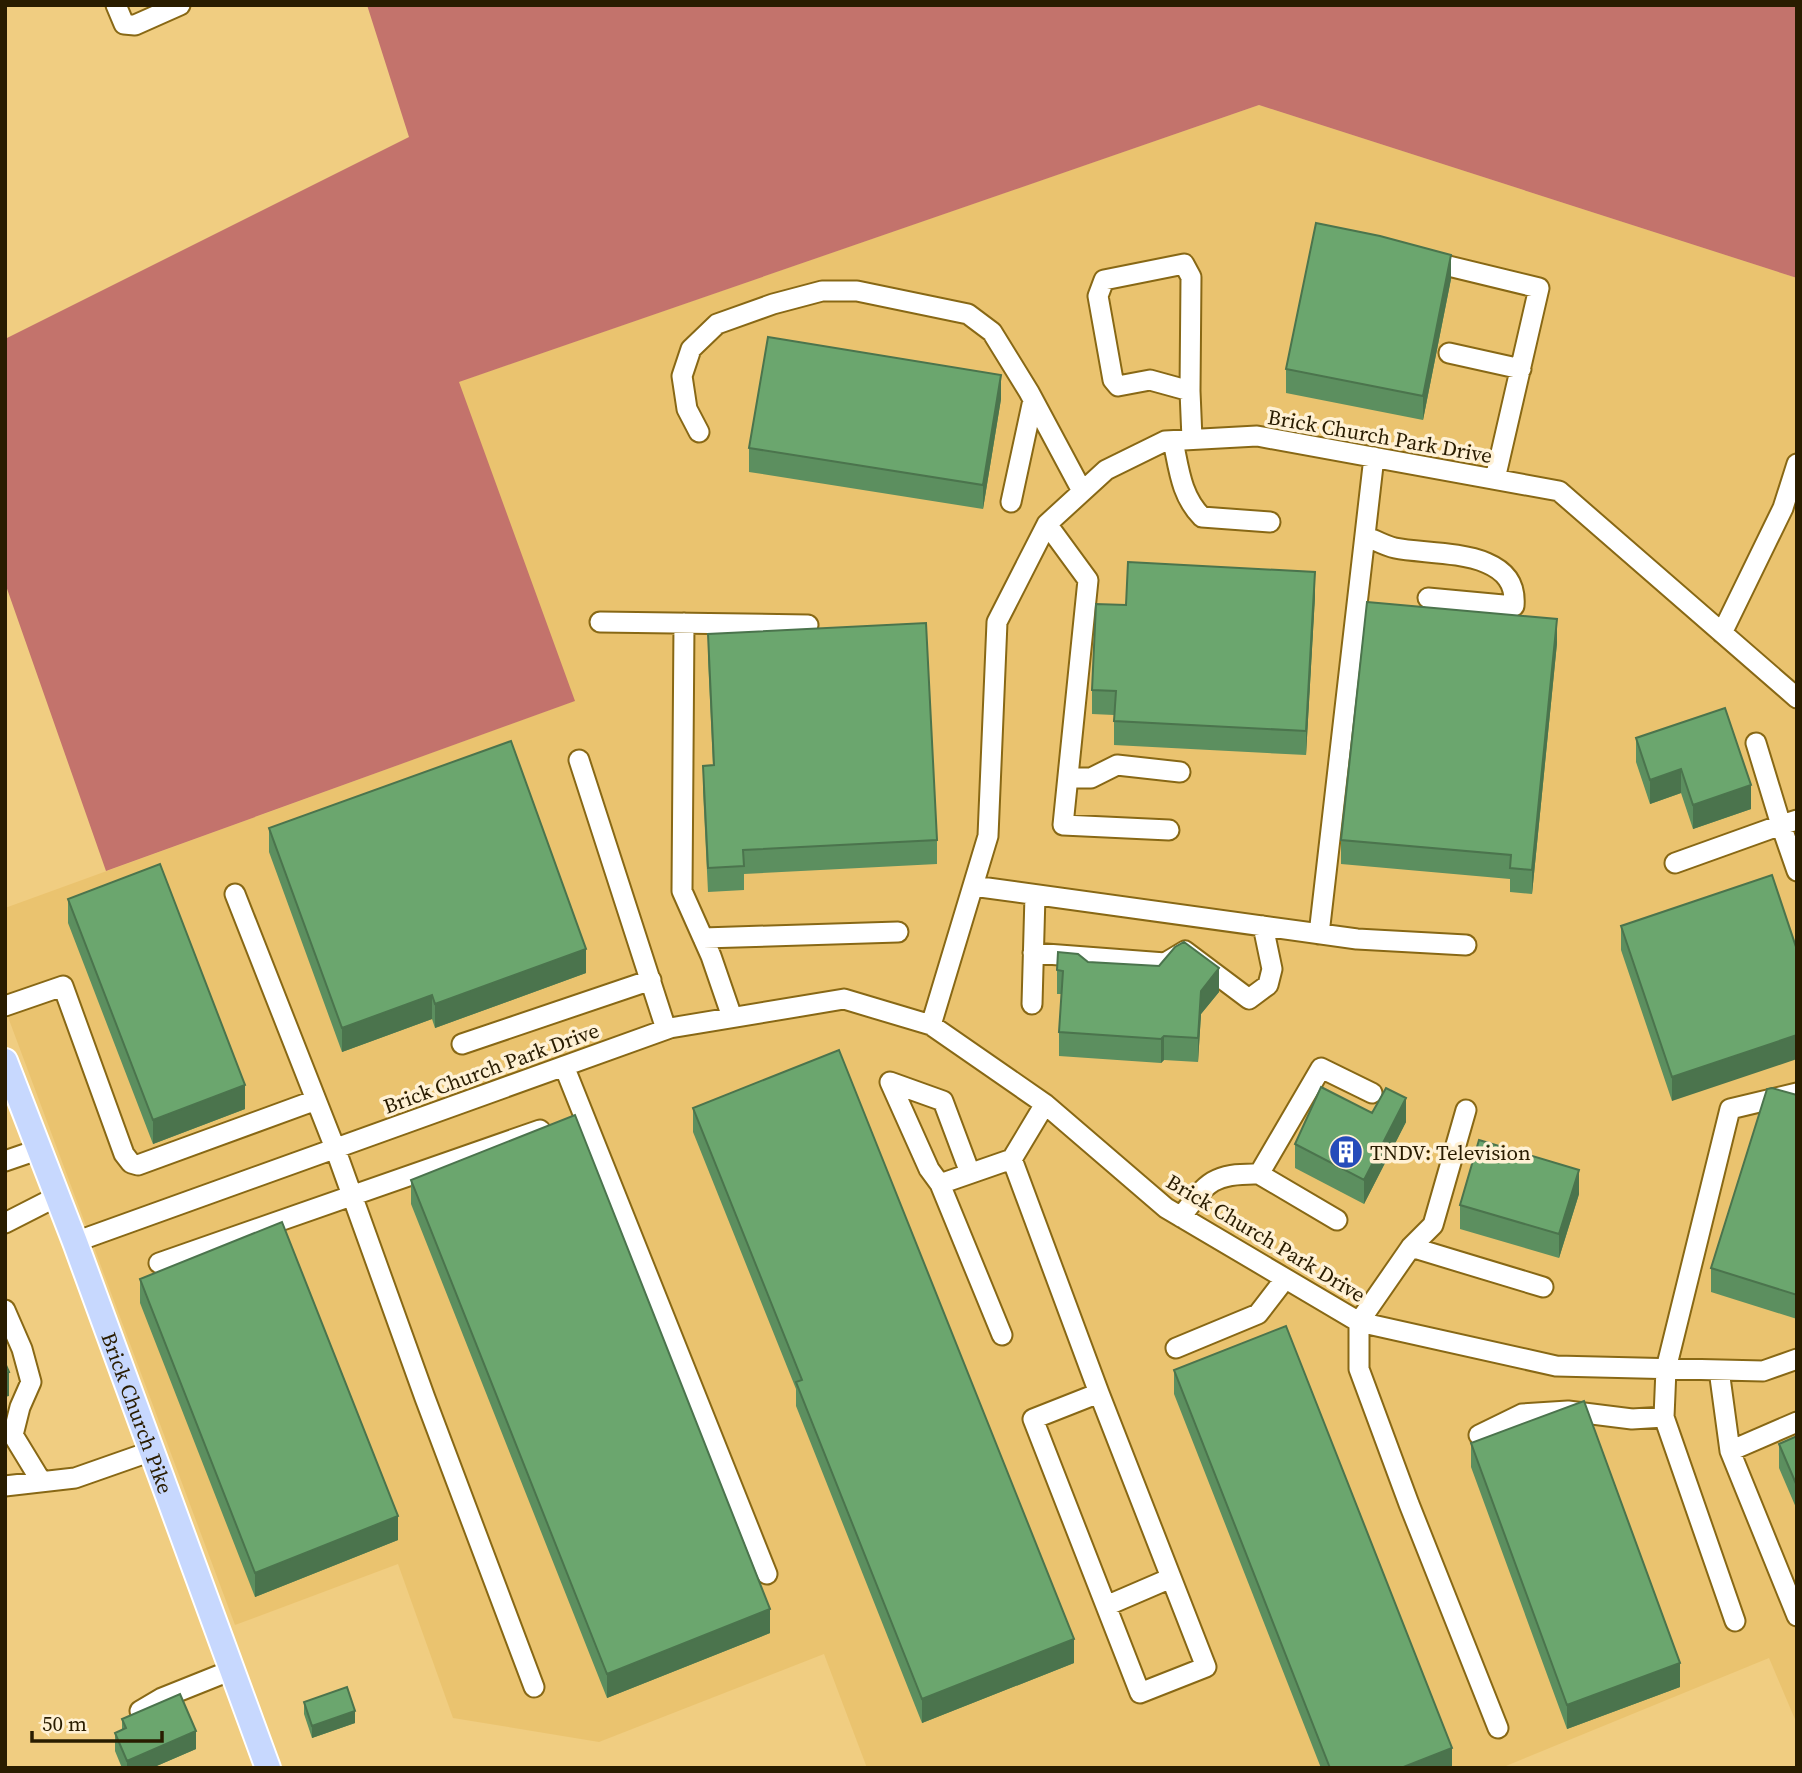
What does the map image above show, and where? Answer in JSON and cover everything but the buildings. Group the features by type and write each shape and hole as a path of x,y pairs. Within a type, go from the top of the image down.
{"main road":[{"name":"Brick Church Pike","path":"5,1061 58,1196 268,1768"}],"street":[{"path":"116,5 124,24 135,25 180,5"},
{"path":"1413,257 1539,288 1495,479"},
{"path":"1189,391 1150,380 1118,386 1113,380 1098,296 1104,280 1184,264 1191,277 1189,391 1182,440 1182,485 1188,500 1202,517 1270,522"},
{"path":"699,432 687,409 682,376 691,349 717,324 773,304 822,291 857,291 968,314 992,332 1033,400 1082,491"},
{"path":"1449,353 1521,369"},
{"path":"1011,502 1033,400"},
{"name":"Brick Church Park Drive","path":"931,1025 988,836 997,622 1046,524 1106,470 1165,441 1257,436 1559,491 1797,698"},
{"path":"1319,934 1374,457"},
{"path":"1722,633 1783,508 1797,464"},
{"path":"1046,524 1088,579 1063,825 1169,830"},
{"path":"1365,536 1393,548 1479,558 1499,570 1509,581 1515,598 1514,606 1428,598"},
{"path":"600,622 808,625"},
{"path":"684,623 682,891 703,938 732,1017"},
{"path":"1756,743 1789,822 1797,871"},
{"path":"579,760 666,1029"},
{"path":"1068,778 1091,778 1117,765 1180,772"},
{"path":"1675,863 1789,822"},
{"path":"973,886 1357,939 1466,945"},
{"path":"235,894 335,1148 425,1398 534,1687"},
{"path":"1032,1004 1035,895"},
{"path":"1033,953 1165,963 1185,951 1249,999 1268,985 1272,969 1263,926"},
{"path":"703,938 898,932"},
{"path":"462,1044 651,980"},
{"path":"5,1006 63,986 124,1154 131,1163 138,1165 316,1100"},
{"name":"Brick Church Park Drive","path":"75,1242 666,1029 844,999 931,1025 1045,1104 1166,1208 1359,1322 1556,1366 1763,1371 1797,1359"},
{"path":"564,1066 571,1119 767,1574"},
{"path":"1259,1174 1321,1068 1372,1093"},
{"path":"970,1173 943,1101 890,1082 929,1168 940,1184 1002,1335"},
{"path":"1735,1621 1664,1417 1666,1369 1730,1109 1797,1093"},
{"path":"940,1184 1012,1159 1045,1104"},
{"path":"1466,1110 1433,1225 1411,1247 1359,1322 1359,1369 1409,1504 1498,1728"},
{"path":"159,1263 571,1119"},
{"path":"5,1161 40,1150"},
{"path":"1012,1159 1099,1393 1206,1667 1140,1693 1032,1419 1099,1393"},
{"path":"1181,1217 1212,1181 1224,1175 1259,1174 1337,1220"},
{"path":"5,1223 58,1196"},
{"path":"1411,1247 1543,1287"},
{"path":"1176,1348 1258,1314 1285,1279"},
{"path":"5,1310 22,1349 31,1382 20,1407 13,1435 41,1481"},
{"path":"1719,1370 1730,1451 1797,1616"},
{"path":"1479,1435 1522,1414 1568,1411 1632,1419 1664,1417"},
{"path":"1730,1451 1797,1422"},
{"path":"5,1486 75,1478 152,1451"},
{"path":"1106,1606 1171,1578"},
{"path":"140,1711 162,1698 232,1670"}],"shaded area":[{"path":"367,5 1797,5 1797,278 1259,105 459,382 575,701 106,871 5,583 5,339 409,137"},
{"path":"1259,105 1797,278 1797,1724 1769,1658 1501,1768 867,1768 824,1654 599,1742 453,1718 398,1564 235,1625 5,1009 5,908 574,701 458,382"}],"place":[{"name":"TNDV: Television","path":"1346,1152"}]}
